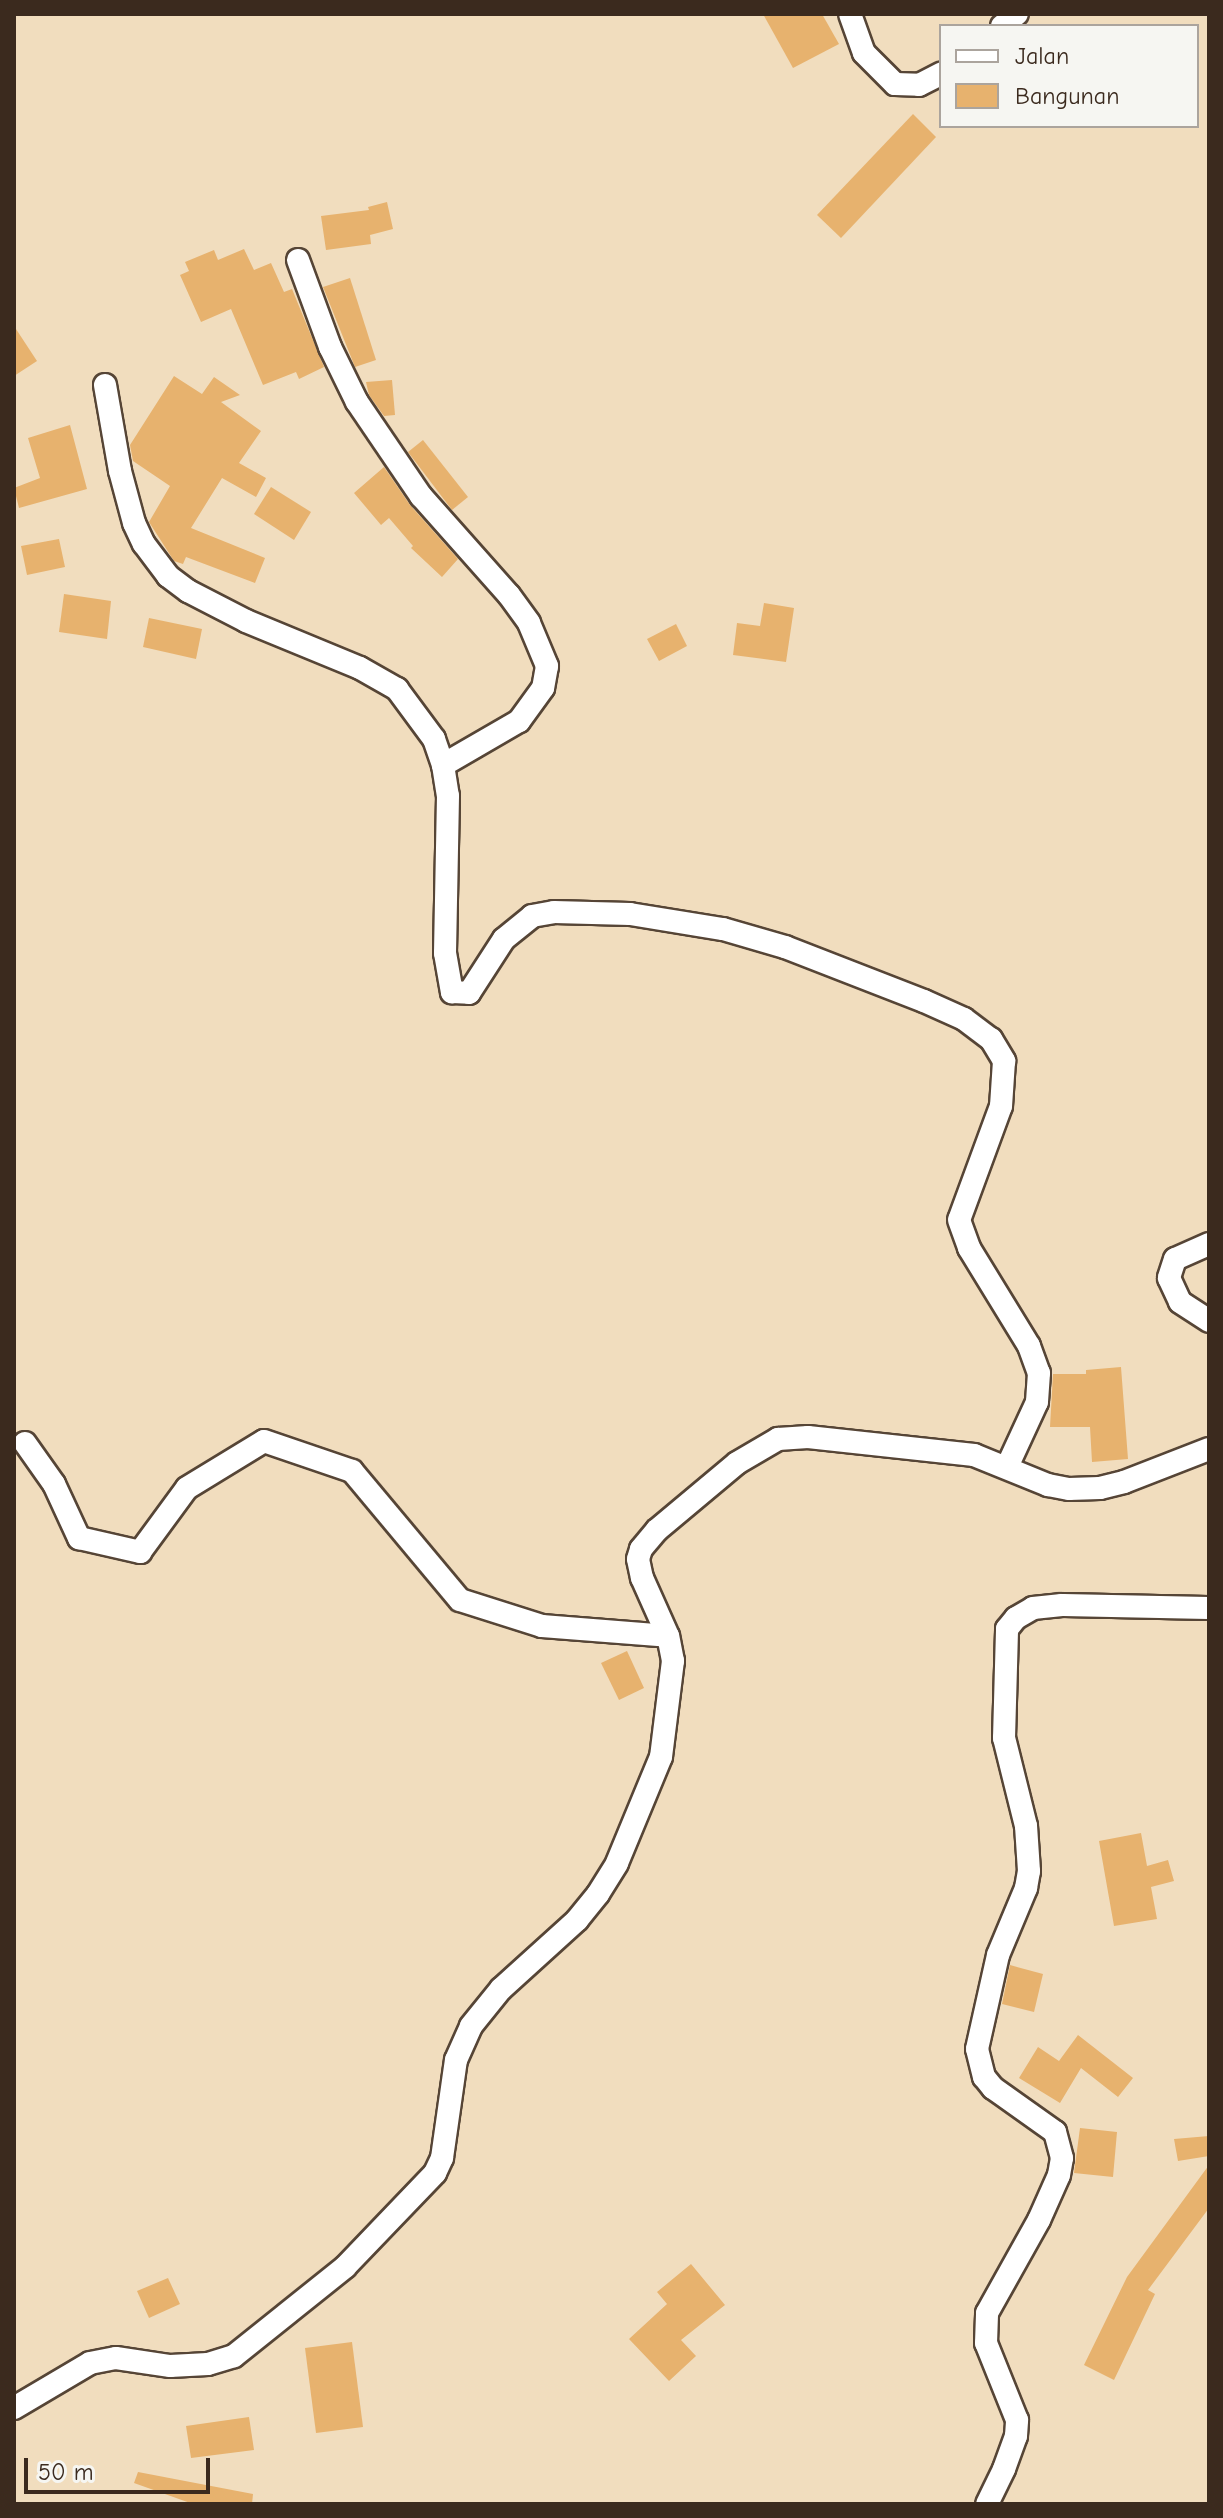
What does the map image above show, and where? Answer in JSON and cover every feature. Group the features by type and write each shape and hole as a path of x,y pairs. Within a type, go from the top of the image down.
{"street":[{"path":"850,14 864,53 895,84 919,85 939,75"},
{"path":"298,260 330,347 357,402 421,496 509,595 529,623 547,666 543,688 519,721 443,765"},
{"path":"105,385 120,471 134,523 155,561 188,591 246,621 360,668 397,689 434,739 443,765 449,841 445,953 452,992 460,996 469,993 504,939 532,916 554,912 630,914 723,929 785,947 924,1001 964,1019 991,1039 1004,1061 1001,1106 959,1220 969,1248 1029,1346 1039,1373 1037,1402 1007,1467"},
{"path":"1209,1244 1175,1259 1169,1278 1180,1302 1209,1321"},
{"path":"14,2408 90,2363 116,2358 183,2365 208,2364 234,2356 345,2267 435,2173 442,2158 456,2060 471,2026 501,1989 577,1920 617,1863 661,1757 673,1661 668,1636 642,1578 638,1559 641,1549 657,1530 737,1463 778,1439 808,1437 974,1455 1048,1485 1069,1489 1100,1488 1209,1449"},
{"path":"25,1443 54,1484 79,1538 140,1552 187,1488 264,1441 352,1471 460,1600 542,1626 668,1636"},
{"path":"987,2504 1016,2436 1017,2420 986,2343 987,2313 1039,2220 1059,2175 1062,2158 1055,2132 993,2088 984,2077 977,2049 998,1955 1026,1888 1029,1871 1026,1826 1004,1738 1007,1629 1016,1618 1033,1608 1062,1605 1209,1608"}],"building":[{"path":"763,14 822,14 839,44 793,68"},
{"path":"913,114 936,137 841,238 817,215"},
{"path":"387,202 393,229 370,235 371,244 326,250 321,216 369,210 368,207"},
{"path":"244,249 254,270 271,263 284,292 292,289 324,367 299,379 296,372 263,385 231,309 201,322 180,275 189,271 185,262 214,250 218,260"},
{"path":"350,278 376,360 355,367 323,287"},
{"path":"14,326 37,361 14,376"},
{"path":"174,376 202,394 214,377 240,395 221,402 261,431 239,463 266,478 256,497 222,478 191,528 265,558 255,583 186,557 183,564 174,561 149,522 170,486 133,461 130,445"},
{"path":"392,380 395,415 384,416 369,395 366,382"},
{"path":"70,425 87,489 19,508 14,488 40,478 28,438"},
{"path":"423,440 468,497 452,510 408,452"},
{"path":"384,467 410,505 458,559 442,577 411,548 413,546 389,518 381,525 354,493"},
{"path":"271,487 311,512 294,540 254,514"},
{"path":"59,539 65,567 27,575 21,546"},
{"path":"64,594 111,601 107,639 59,632"},
{"path":"764,603 794,608 786,662 733,655 737,623 760,626"},
{"path":"149,618 202,629 196,659 143,647"},
{"path":"676,624 687,646 659,661 647,639"},
{"path":"1121,1367 1128,1459 1092,1462 1090,1427 1050,1427 1053,1374 1086,1374 1086,1370"},
{"path":"627,1651 644,1688 619,1700 601,1663"},
{"path":"1141,1833 1147,1866 1168,1860 1174,1881 1151,1887 1157,1919 1114,1926 1099,1841"},
{"path":"1010,1965 1043,1974 1034,2012 1002,2004"},
{"path":"1078,2035 1133,2078 1118,2097 1081,2068 1060,2103 1019,2078 1038,2047 1059,2061"},
{"path":"1080,2128 1117,2132 1113,2177 1074,2173"},
{"path":"1209,2136 1209,2156 1178,2161 1174,2139"},
{"path":"1209,2165 1209,2208 1148,2290 1155,2294 1114,2380 1084,2365 1127,2277"},
{"path":"691,2264 725,2305 681,2340 696,2356 669,2381 629,2339 667,2304 657,2292"},
{"path":"168,2278 180,2304 149,2318 137,2291"},
{"path":"352,2342 363,2427 316,2433 305,2348"},
{"path":"249,2417 254,2450 191,2458 186,2426"},
{"path":"138,2472 253,2494 252,2504 193,2504 134,2483"}]}
